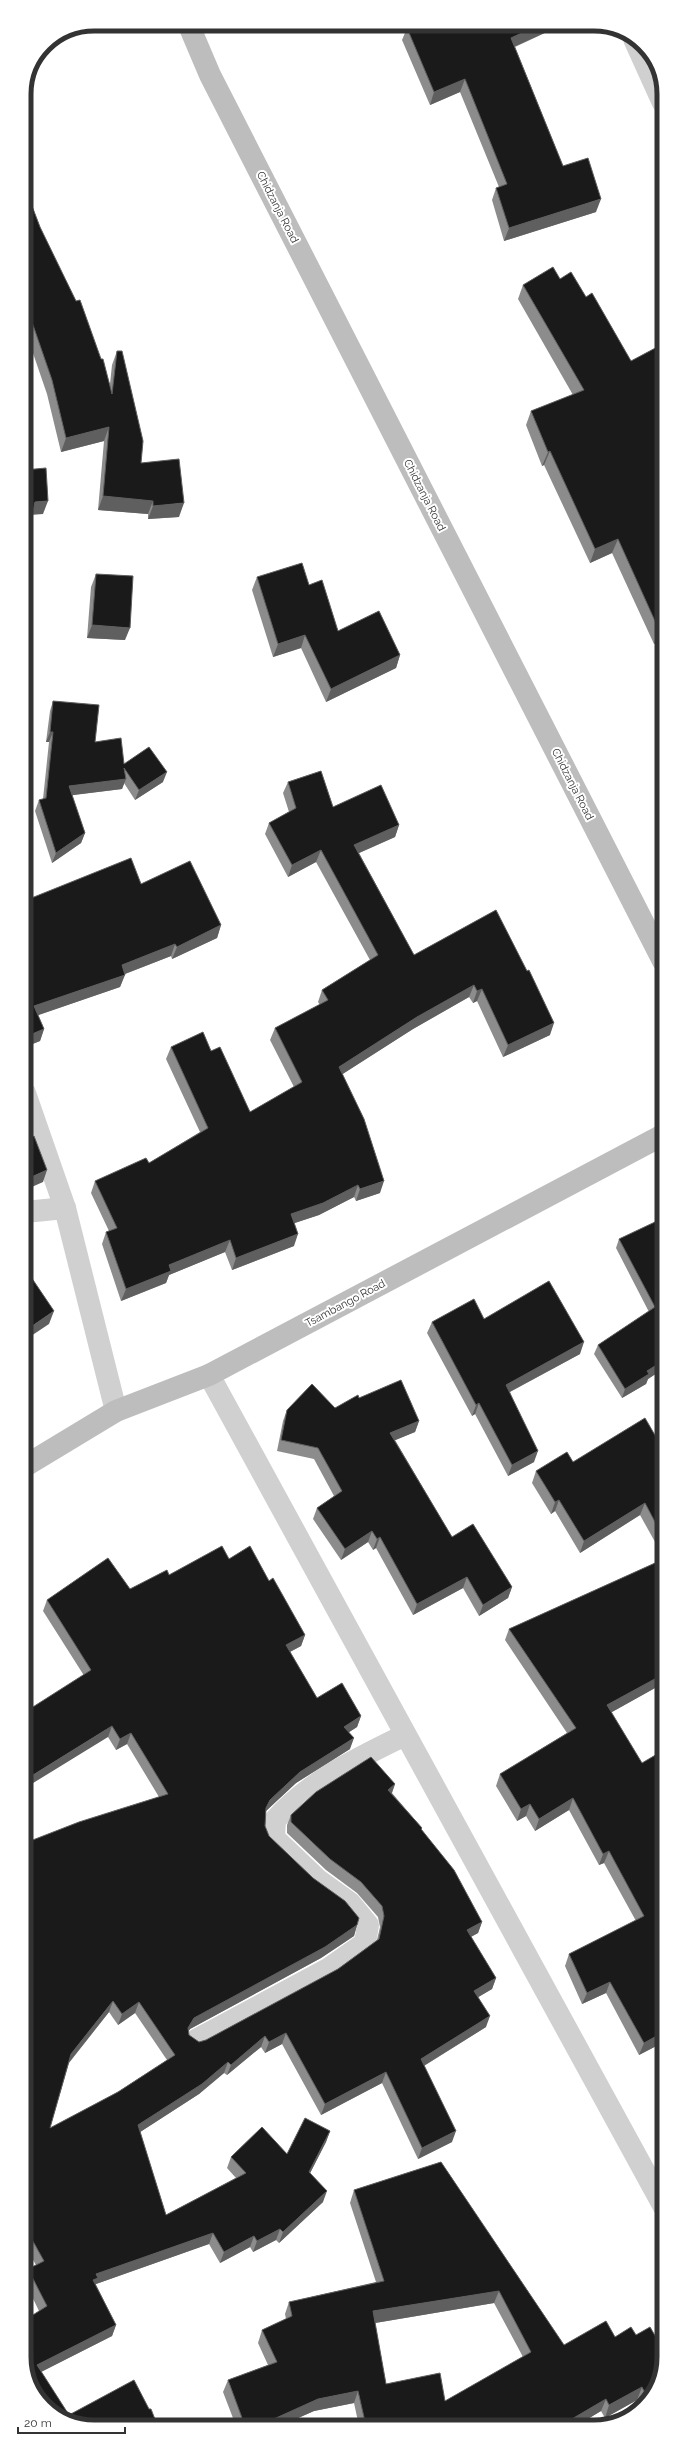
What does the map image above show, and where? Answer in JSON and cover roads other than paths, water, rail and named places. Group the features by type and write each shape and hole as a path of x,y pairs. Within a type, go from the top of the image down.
{"street":[{"name":"Chidzanja Road","path":"191,31 210,75 657,950"},
{"path":"639,50 657,89"},
{"path":"31,1110 65,1208 116,1411"},
{"name":"Tsambango Road","path":"31,1462 116,1411 210,1375 657,1138"},
{"path":"31,1211 65,1208"},
{"path":"210,1375 657,2195"},
{"path":"196,2040 328,1969 365,1943 368,1925 350,1903 318,1880 274,1838 275,1820 293,1800 319,1781 363,1756 405,1735"}]}
